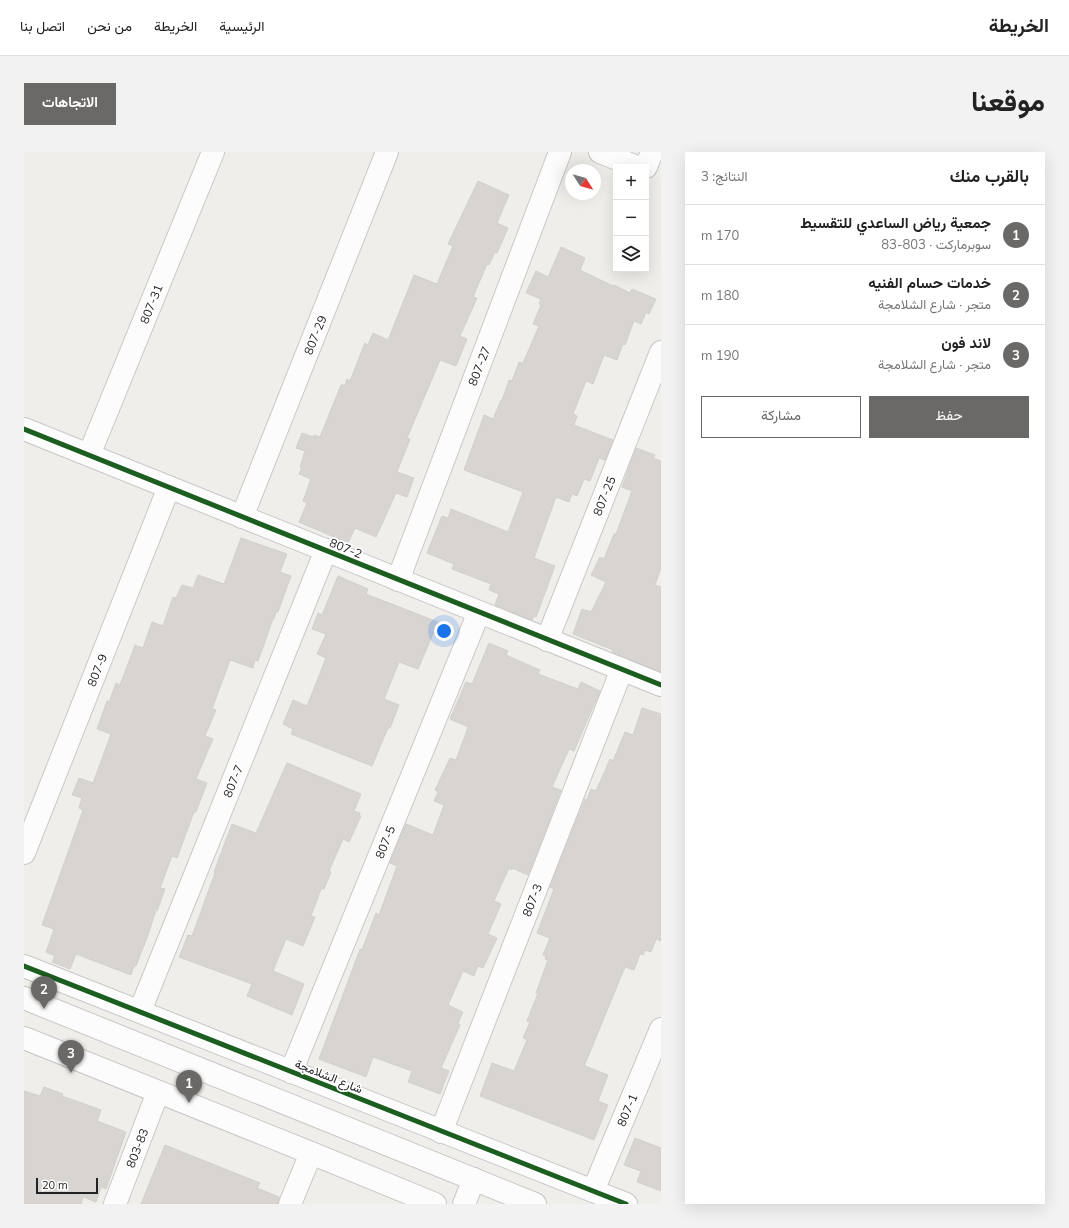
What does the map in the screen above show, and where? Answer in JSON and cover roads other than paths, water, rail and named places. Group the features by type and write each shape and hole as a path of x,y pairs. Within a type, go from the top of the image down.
{"street":[{"name":"807-31","path":"89,456 213,152"},
{"name":"807-29","path":"242,517 387,152"},
{"name":"807-27","path":"398,580 560,152"},
{"path":"600,152 630,164"},
{"path":"648,164 652,152"},
{"path":"649,172 661,177"},
{"name":"807-25","path":"548,640 661,352"},
{"name":"807-2","path":"24,429 661,685"},
{"name":"807-9","path":"24,853 169,487"},
{"name":"807-7","path":"140,1011 326,550"},
{"name":"807-5","path":"291,1072 479,612"},
{"name":"807-3","path":"441,1132 622,669"},
{"name":"شارع الشلامجة","path":"24,966 626,1204"},
{"path":"24,998 535,1204"},
{"name":"807-1","path":"593,1191 661,1029"},
{"path":"24,1038 435,1204"},
{"name":"803-83","path":"115,1204 158,1092"},
{"path":"290,1204 311,1153"},
{"path":"464,1204 474,1180"}],"place":[{"name":"خدمات حسام الفنيه","path":"44,1009"},
{"name":"لاند فون","path":"71,1073"},
{"name":"جمعية رياض الساعدي للتقسيط","path":"189,1103"}]}
